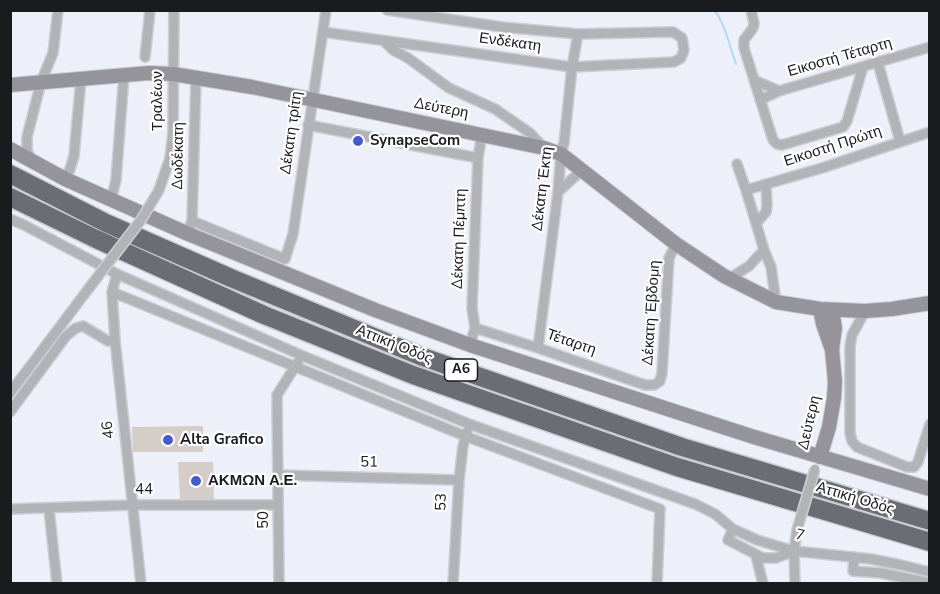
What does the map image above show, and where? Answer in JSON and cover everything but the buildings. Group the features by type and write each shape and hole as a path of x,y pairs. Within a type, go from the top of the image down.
{"highway":[{"name":"Αττική Οδός","path":"10,174 106,223 231,278 420,356 682,447 930,521"},
{"name":"Αττική Οδός","path":"10,197 96,239 264,315 413,375 677,467 930,542"}],"street":[{"path":"32,162 27,150 28,130 41,82 53,53 58,10"},
{"path":"145,57 150,10"},
{"name":"Τραλέων","path":"10,393 141,220 159,190 167,169 172,145 174,10"},
{"name":"Δέκατη τρίτη","path":"189,227 285,259 293,234 326,10"},
{"path":"387,10 502,27 578,34"},
{"path":"751,10 753,28 743,44 773,140 777,144 782,145 838,130 846,124 863,67"},
{"name":"Ενδέκατη","path":"323,32 572,66 674,62 683,54 682,39 673,32 578,34"},
{"name":"Δέκατη Έκτη","path":"538,348 572,66 578,34"},
{"path":"384,41 393,51 408,58 449,88 495,109 513,121 530,133 544,148"},
{"name":"Εικοστή Τέταρτη","path":"760,100 779,91 930,47"},
{"path":"878,63 900,141"},
{"name":"Δεύτερη","path":"10,85 124,75 173,74 252,87 544,148 561,154 676,244 730,278 776,302 826,310 865,311 930,303"},
{"path":"108,198 113,192 116,180 124,75"},
{"path":"65,179 74,156 81,78"},
{"name":"Δωδέκατη","path":"189,227 196,78"},
{"path":"754,80 779,91"},
{"path":"308,125 478,158"},
{"path":"10,144 22,139 28,130"},
{"name":"Εικοστή Πρώτη","path":"746,190 822,168 930,132"},
{"name":"Δέκατη Πέμπτη","path":"470,345 475,328 472,308 478,158 482,134"},
{"path":"10,149 65,179 108,198 189,227 375,310 470,345 754,437 817,463 930,489"},
{"path":"737,164 771,267 776,302"},
{"path":"558,192 582,170"},
{"path":"756,223 766,212 766,184"},
{"name":"7","path":"10,219 117,274 303,356 469,424 705,508 733,529 757,540 794,551 887,562 930,572"},
{"name":"Δέκατη Έβδομη","path":"657,383 662,373 669,258 676,244"},
{"path":"730,278 749,266 764,250"},
{"name":"46","path":"117,274 112,291 115,340 141,584"},
{"path":"112,291 465,436 660,508"},
{"name":"Δεύτερη","path":"817,463 829,427 835,382 832,349 835,328 826,310"},
{"path":"865,311 850,341 851,437 854,444 914,467 918,462 930,423"},
{"path":"10,412 66,336 76,328 82,326 108,341 115,340"},
{"name":"Τέταρτη","path":"475,328 645,385 650,386 657,383"},
{"name":"50","path":"279,584 278,395 303,356"},
{"name":"53","path":"453,584 459,480 463,446 469,424"},
{"path":"795,584 794,551 797,530 817,463"},
{"name":"51","path":"278,476 459,480"},
{"path":"657,584 660,508 675,496"},
{"name":"44","path":"10,509 279,505"},
{"path":"49,508 57,584"},
{"path":"733,529 728,540 756,556 769,559 794,551"},
{"path":"756,556 762,584"},
{"path":"854,557 853,571 892,575 930,583"}],"waterway":[{"path":"713,10 725,30 736,64"}],"place":[{"name":"SynapseCom","path":"358,141"},
{"name":"Alta Grafico","path":"168,440"},
{"name":"ΑΚΜΩΝ Α.Ε.","path":"196,481"}]}
